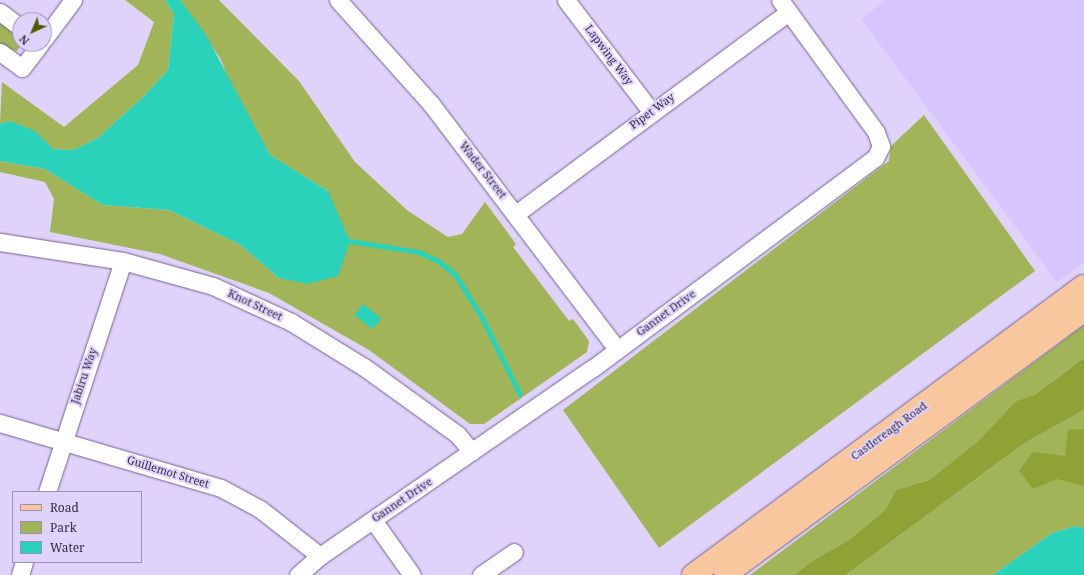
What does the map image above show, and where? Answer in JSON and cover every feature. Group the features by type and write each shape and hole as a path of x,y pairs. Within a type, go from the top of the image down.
{"main road":[{"name":"Castlereagh Road","path":"693,575 1084,286"},
{"name":"Castlereagh Road","path":"725,575 1084,310"}],"street":[{"path":"52,29 74,0"},
{"name":"Wader Street","path":"338,0 431,104 517,213 617,349"},
{"name":"Lapwing Way","path":"566,0 651,111"},
{"name":"Pipet Way","path":"517,213 651,111 784,6"},
{"name":"Gannet Drive","path":"298,575 320,556 472,452 617,349 875,158 881,146 876,132 784,6"},
{"path":"0,12 12,21"},
{"path":"0,52 22,68 34,52"},
{"name":"Knot Street","path":"0,242 123,261 213,286 291,322 364,367 457,434 472,452"},
{"name":"Jabiru Way","path":"47,491 123,261"},
{"name":"Guillemot Street","path":"0,423 221,488 260,508 320,556"},
{"path":"373,520 412,575"},
{"path":"481,575 514,552"},
{"path":"20,575 24,563"}],"shaded area":[{"path":"886,0 1084,0 1084,263 1057,282 861,19"},
{"path":"1084,358 1084,410 1023,444 846,575 794,575 815,559 849,540 885,510 896,490 929,480 977,442 1016,401 1036,394"},
{"path":"1084,429 1084,486 1057,479 1033,489 1019,471 1033,452 1065,456 1068,430"}],"green space":[{"path":"125,0 165,0 174,14 168,70 144,96 98,138 73,150 53,149 34,131 10,121 0,124 2,82 64,127 138,65 154,22"},
{"path":"180,0 219,0 299,81 355,162 408,211 448,237 462,234 485,202 516,244 513,247 569,321 573,319 589,341 587,352 484,424 470,424 369,350 269,293 160,254 50,232 54,199 45,182 0,172 0,161 45,169 103,205 169,210 239,244 279,278 328,191 270,155 238,101 220,58"},
{"path":"0,22 12,31 12,50 0,47"},
{"path":"924,115 1035,271 659,548 563,410 889,161 891,146"},
{"path":"1084,325 1084,358 1036,394 1016,401 977,442 929,480 896,490 885,510 849,540 815,559 794,575 750,575"},
{"path":"1084,410 1084,529 1076,526 1052,533 993,575 846,575 1023,444"}],"water":[{"path":"165,0 180,0 206,35 270,155 328,191 350,241 338,276 307,284 279,278 239,244 169,210 103,205 45,169 0,161 0,124 10,121 35,131 53,149 73,150 98,138 144,96 168,70 174,14"},
{"path":"363,304 381,318 373,329 354,315"},
{"path":"1076,526 1084,529 1084,575 993,575 1052,533"}],"waterway":[{"path":"350,241 419,252 440,262 455,274 482,317 520,394"}]}
